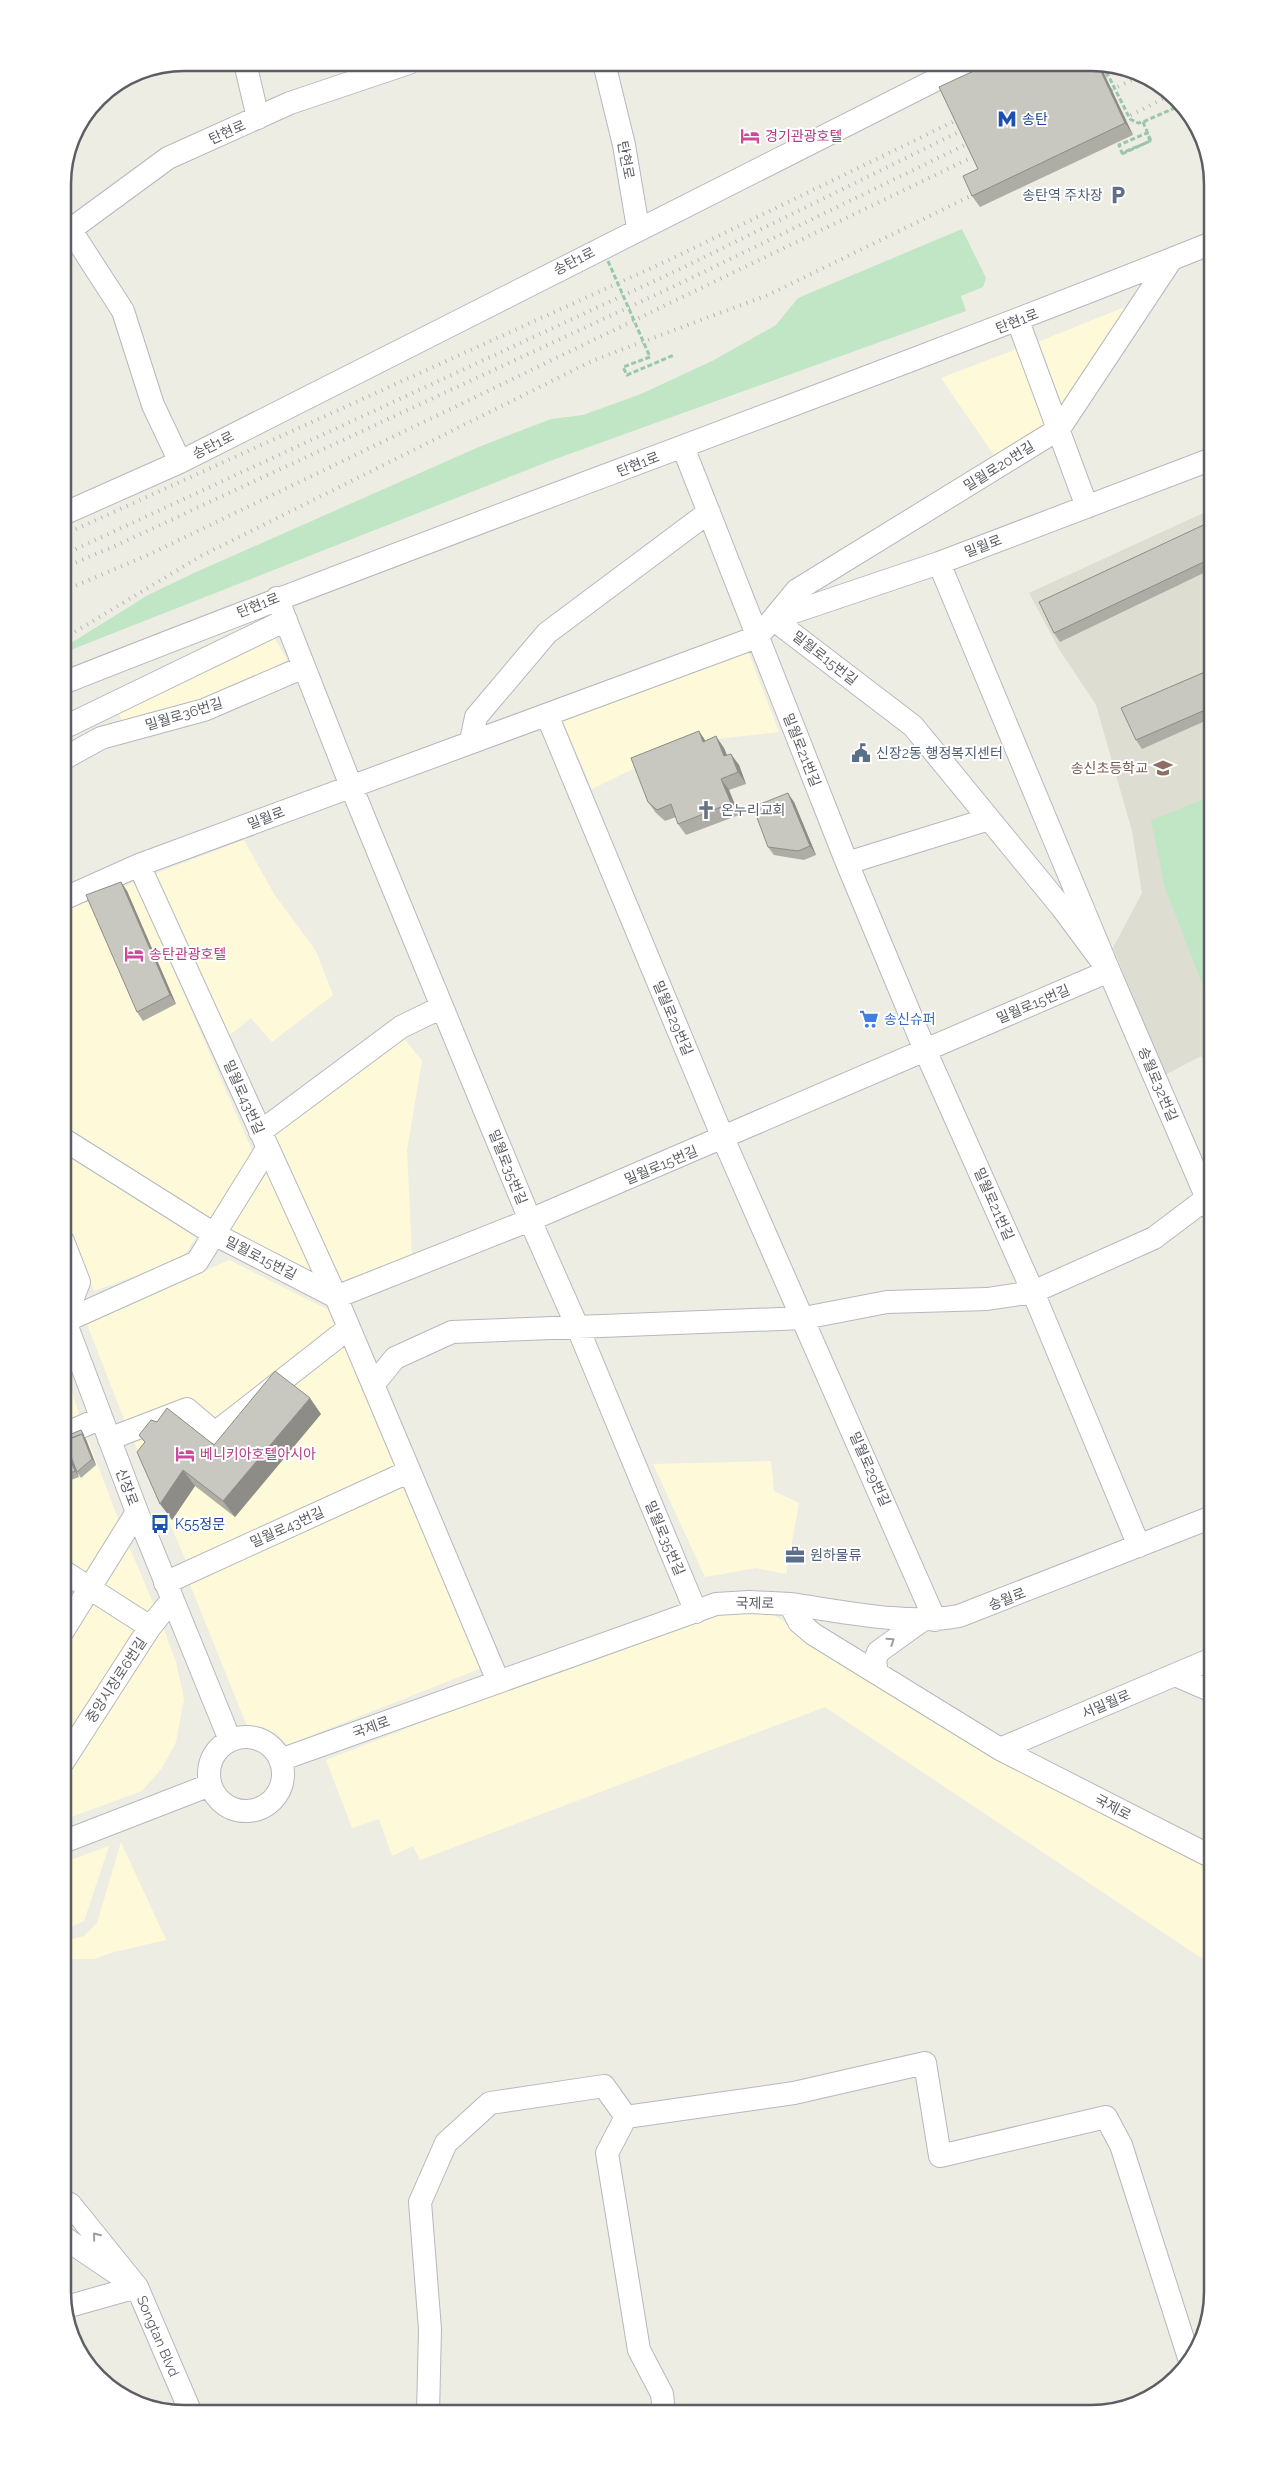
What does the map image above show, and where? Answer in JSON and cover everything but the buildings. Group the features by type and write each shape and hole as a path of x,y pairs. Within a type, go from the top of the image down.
{"street":[{"path":"247,71 258,118"},
{"name":"탄현로","path":"71,226 168,158 290,103 384,71"},
{"name":"탄현로","path":"606,71 624,145 638,228"},
{"name":"송탄1로","path":"71,510 180,462 638,228 935,71"},
{"name":"송탄1로","path":"71,238 123,311 153,406 180,462"},
{"name":"탄현1로","path":"71,680 277,598 1018,321 1204,246"},
{"name":"밀월로20번길","path":"773,619 797,590 1059,430 1171,260"},
{"path":"1018,321 1087,507"},
{"path":"683,447 757,637"},
{"name":"밀월로","path":"71,896 139,866 351,786 757,637 773,619 939,563 1204,462"},
{"path":"471,741 476,717 547,633 709,512"},
{"path":"939,563 1109,971"},
{"path":"277,598 351,786"},
{"name":"밀월로15번길","path":"71,1144 214,1234 336,1297 530,1220 1109,971 1063,909 913,726 773,619"},
{"path":"71,724 286,620"},
{"name":"밀월로21번길","path":"757,637 847,863 925,1050 1033,1292 1139,1546"},
{"name":"밀월로36번길","path":"71,755 102,738 204,710 304,667"},
{"name":"밀월로29번길","path":"547,715 723,1138 804,1318 930,1619"},
{"name":"밀월로35번길","path":"351,786 530,1220 577,1326 696,1612"},
{"path":"847,863 989,819"},
{"name":"밀월로43번길","path":"139,866 336,1297 408,1472 498,1681"},
{"name":"송월로32번길","path":"1109,971 1204,1181"},
{"path":"214,1234 264,1141 401,1027 442,1007"},
{"name":"송월로32번길","path":"1033,1292 1154,1238 1204,1194"},
{"name":"밀월로15번길","path":"71,1317 197,1262 214,1234"},
{"path":"71,1262 79,1282 71,1301"},
{"path":"373,1385 395,1358 452,1332 577,1326 697,1324 804,1318 887,1302 987,1299 1033,1292"},
{"path":"109,1439 187,1409 215,1433 348,1328"},
{"name":"신장로","path":"71,1341 168,1592 230,1740"},
{"path":"71,1431 101,1418"},
{"name":"밀월로43번길","path":"168,1592 408,1472"},
{"path":"71,1617 137,1512"},
{"name":"송월로","path":"790,1604 867,1615 930,1619 974,1612 1204,1520"},
{"path":"71,1576 150,1627"},
{"name":"중앙시장로6번길","path":"71,1748 150,1627 168,1592"},
{"name":"국제로","path":"280,1760 716,1604 731,1602 790,1604 799,1622 806,1630 1000,1749 1204,1853"},
{"path":"876,1673 878,1652 930,1619"},
{"name":"서밀월로","path":"1000,1749 1204,1662"},
{"path":"1174,1675 1204,1688"},
{"path":"239,1737 259,1739 275,1751 280,1760 283,1769 280,1789 267,1804 258,1809 239,1810 230,1807 214,1794 210,1785 208,1774 214,1754 230,1740 239,1737"},
{"path":"71,1839 210,1785"},
{"path":"626,2117 794,2093 925,2063 940,2156 1106,2117 1121,2145 1187,2351"},
{"path":"428,2405 430,2329 420,2202 446,2143 490,2103 550,2092 604,2086 626,2117"},
{"path":"626,2117 607,2153 638,2350 662,2394 663,2405"},
{"name":"Songtan Blvd","path":"71,2205 137,2287 188,2405"},
{"path":"71,2243 137,2287"},
{"path":"72,2305 137,2287"}],"path":[{"path":"1108,73 1130,119 1138,124 1174,108"},
{"path":"1122,154 1150,142 1147,133 1118,145 1122,153 1140,145 1148,142 1151,141 1143,122"},
{"path":"608,261 650,356 623,367 627,375 674,356"}],"shaded area":[{"path":"1132,304 1062,408 1038,342"},
{"path":"1019,348 1048,421 996,458 941,378"},
{"name":"송신초등학교","path":"1204,513 1204,1060 1201,1056 1165,1075 1113,948 1142,893 1132,831 1096,705 1059,649 1029,593"},
{"path":"275,639 287,660 195,710 124,724 119,714"},
{"path":"747,649 779,732 688,742 592,789 562,719"},
{"path":"244,840 274,894 316,951 333,995 272,1042 251,1018 226,1038 154,874"},
{"path":"135,882 254,1155 215,1221 71,1130 71,908"},
{"path":"399,1032 422,1061 407,1150 412,1256 342,1281 272,1132"},
{"path":"71,1158 196,1237 182,1259 94,1291 71,1231"},
{"path":"267,1167 318,1276 228,1229"},
{"path":"229,1260 333,1312 396,1467 187,1563 124,1419 87,1324"},
{"path":"71,1389 80,1417 71,1422"},
{"path":"85,1432 120,1524 86,1577 71,1569 71,1438"},
{"path":"771,1461 774,1491 799,1503 786,1574 756,1568 705,1577 653,1464"},
{"path":"401,1484 484,1667 287,1745 277,1734 263,1727 247,1726 189,1582"},
{"path":"127,1542 154,1605 145,1618 96,1586"},
{"path":"91,1593 141,1627 71,1736 71,1629"},
{"path":"717,1608 763,1608 956,1735 1204,1863 1204,1960 825,1707 420,1860 413,1846 392,1856 379,1819 352,1828 326,1760"},
{"path":"161,1622 176,1662 184,1699 176,1742 162,1768 142,1791 71,1817 71,1763"},
{"path":"121,1842 166,1940 114,1952 94,1959 71,1959 71,1940 84,1936 97,1923"},
{"path":"109,1846 84,1921 71,1927 71,1860"}],"green space":[{"path":"962,229 986,278 983,287 961,296 966,311 550,461 71,650 71,643 148,595 194,573 481,446 551,419 583,415 641,394 714,360 776,325 798,298"},
{"path":"1204,799 1204,988 1165,888 1151,820"}],"railway":[{"path":"1093,82 1111,73"},
{"path":"1099,96 1133,80"},
{"path":"1112,125 1163,98"},
{"path":"71,531 669,260 967,115"},
{"path":"71,551 676,271 971,126"},
{"path":"71,565 681,283 979,138"},
{"path":"71,588 148,555 985,151"},
{"path":"71,634 201,556 594,360 768,295 985,189"}],"place":[{"name":"송탄","path":"1007,119"},
{"name":"경기관광호텔","path":"750,136"},
{"name":"송탄역 주차장","path":"1118,195"},
{"name":"신장2동 행정복지센터","path":"861,753"},
{"name":"송신초등학교","path":"1163,768"},
{"name":"온누리교회","path":"706,810"},
{"name":"송탄관광호텔","path":"134,954"},
{"name":"송신슈퍼","path":"869,1019"},
{"name":"베니키아호텔아시아","path":"185,1454"},
{"name":"K55정문","path":"160,1524"},
{"name":"원하물류","path":"795,1555"}]}
